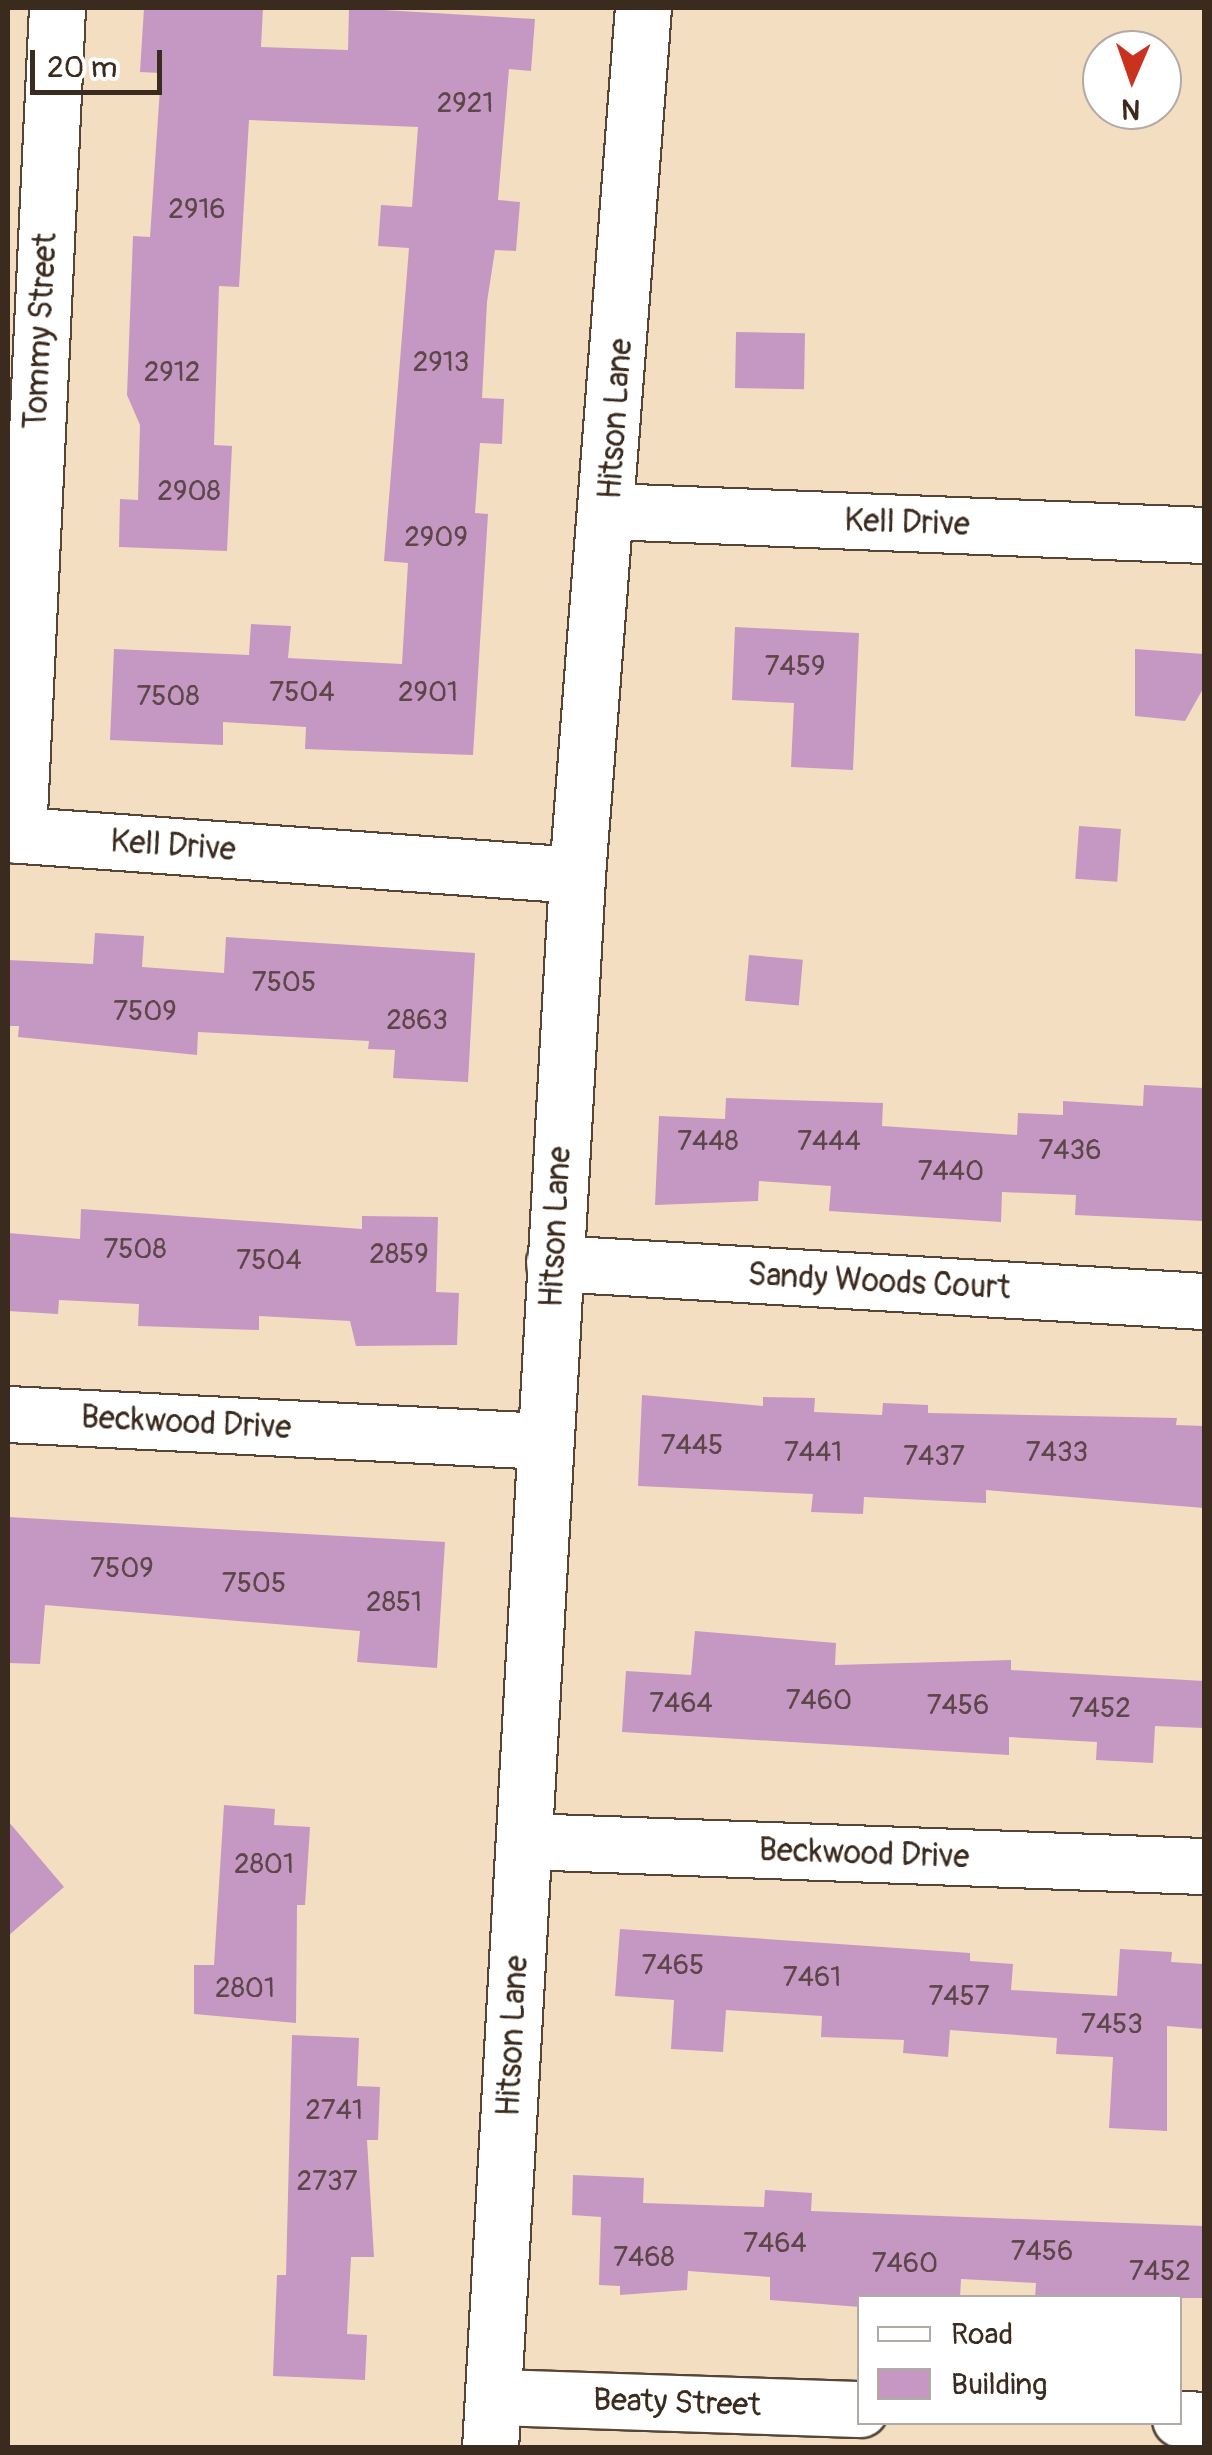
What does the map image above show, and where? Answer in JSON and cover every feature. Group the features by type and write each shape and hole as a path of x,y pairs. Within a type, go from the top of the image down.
{"street":[{"name":"Tommy Street","path":"13,835 57,8"},
{"name":"Hitson Lane","path":"492,2422 578,875 610,511 643,8"},
{"name":"Kell Drive","path":"610,511 1204,535"},
{"name":"Kell Drive","path":"13,835 578,875"},
{"name":"Sandy Woods Court","path":"554,1263 1204,1300"},
{"name":"Beckwood Drive","path":"8,1414 544,1441"},
{"name":"Beckwood Drive","path":"524,1842 1204,1866"},
{"name":"Beaty Street","path":"492,2422 857,2409"}],"building":[{"path":"144,8 263,8 261,47 348,50 349,8 535,19 531,71 509,69 498,200 520,202 516,251 495,250 487,302 482,398 504,399 502,444 480,443 475,513 488,514 473,755 305,749 306,727 223,722 223,745 110,740 114,649 249,655 251,624 291,626 288,658 402,664 408,563 384,561 409,248 378,246 381,205 412,207 418,127 249,120 239,287 219,286 214,445 232,446 227,551 119,547 120,499 138,500 140,425 127,395 133,236 150,237 161,73 140,72"},
{"path":"736,332 805,333 804,389 735,388"},
{"path":"735,627 859,633 853,770 791,767 794,703 732,700"},
{"path":"1135,649 1204,654 1204,687 1185,721 1135,716"},
{"path":"1079,826 1121,829 1117,882 1075,879"},
{"path":"95,933 144,936 142,967 224,973 226,937 475,953 468,1082 393,1078 395,1050 368,1049 369,1041 198,1032 197,1055 18,1037 19,1026 8,1026 8,960 93,964"},
{"path":"749,955 803,960 799,1006 745,1001"},
{"path":"1144,1085 1204,1088 1204,1221 1075,1215 1076,1195 1002,1192 1001,1222 829,1211 831,1186 759,1181 758,1201 655,1205 659,1116 725,1119 726,1098 883,1103 882,1126 1017,1135 1018,1113 1063,1115 1063,1101 1143,1106"},
{"path":"81,1209 362,1229 362,1216 438,1217 436,1292 459,1293 457,1345 356,1346 350,1321 259,1316 259,1330 138,1326 139,1304 59,1300 58,1314 8,1311 8,1233 80,1239"},
{"path":"642,1395 763,1406 763,1397 815,1398 814,1412 882,1415 883,1403 928,1405 928,1413 1177,1418 1176,1425 1204,1426 1204,1508 986,1490 986,1503 864,1497 863,1514 811,1512 813,1494 638,1486"},
{"path":"8,1517 445,1542 437,1668 357,1662 360,1631 45,1605 40,1664 8,1663"},
{"path":"695,1631 836,1643 835,1665 1011,1660 1011,1670 1204,1681 1204,1728 1155,1726 1153,1763 1096,1760 1097,1742 1009,1737 1009,1755 622,1732 626,1671 691,1675"},
{"path":"224,1805 275,1809 274,1825 310,1827 305,1905 297,1905 296,2023 194,2014 194,1965 214,1965"},
{"path":"8,1821 64,1887 8,1936"},
{"path":"620,1929 970,1953 970,1961 1013,1964 1011,1990 1117,1996 1120,1949 1172,1952 1171,1962 1204,1964 1204,2029 1167,2026 1167,2131 1109,2128 1113,2057 1056,2054 1057,2038 950,2030 948,2057 903,2053 904,2040 821,2037 822,2016 726,2010 723,2052 671,2049 674,2000 615,1996"},
{"path":"292,2035 359,2038 357,2086 380,2087 378,2140 367,2140 374,2257 351,2257 347,2334 367,2335 365,2380 273,2376 277,2275 286,2275"},
{"path":"573,2175 644,2178 643,2203 764,2207 765,2190 812,2193 811,2211 1204,2226 1204,2298 1035,2295 1036,2283 961,2279 960,2295 857,2295 857,2307 770,2300 770,2277 688,2271 687,2290 620,2295 620,2286 599,2285 601,2217 572,2215"}]}
